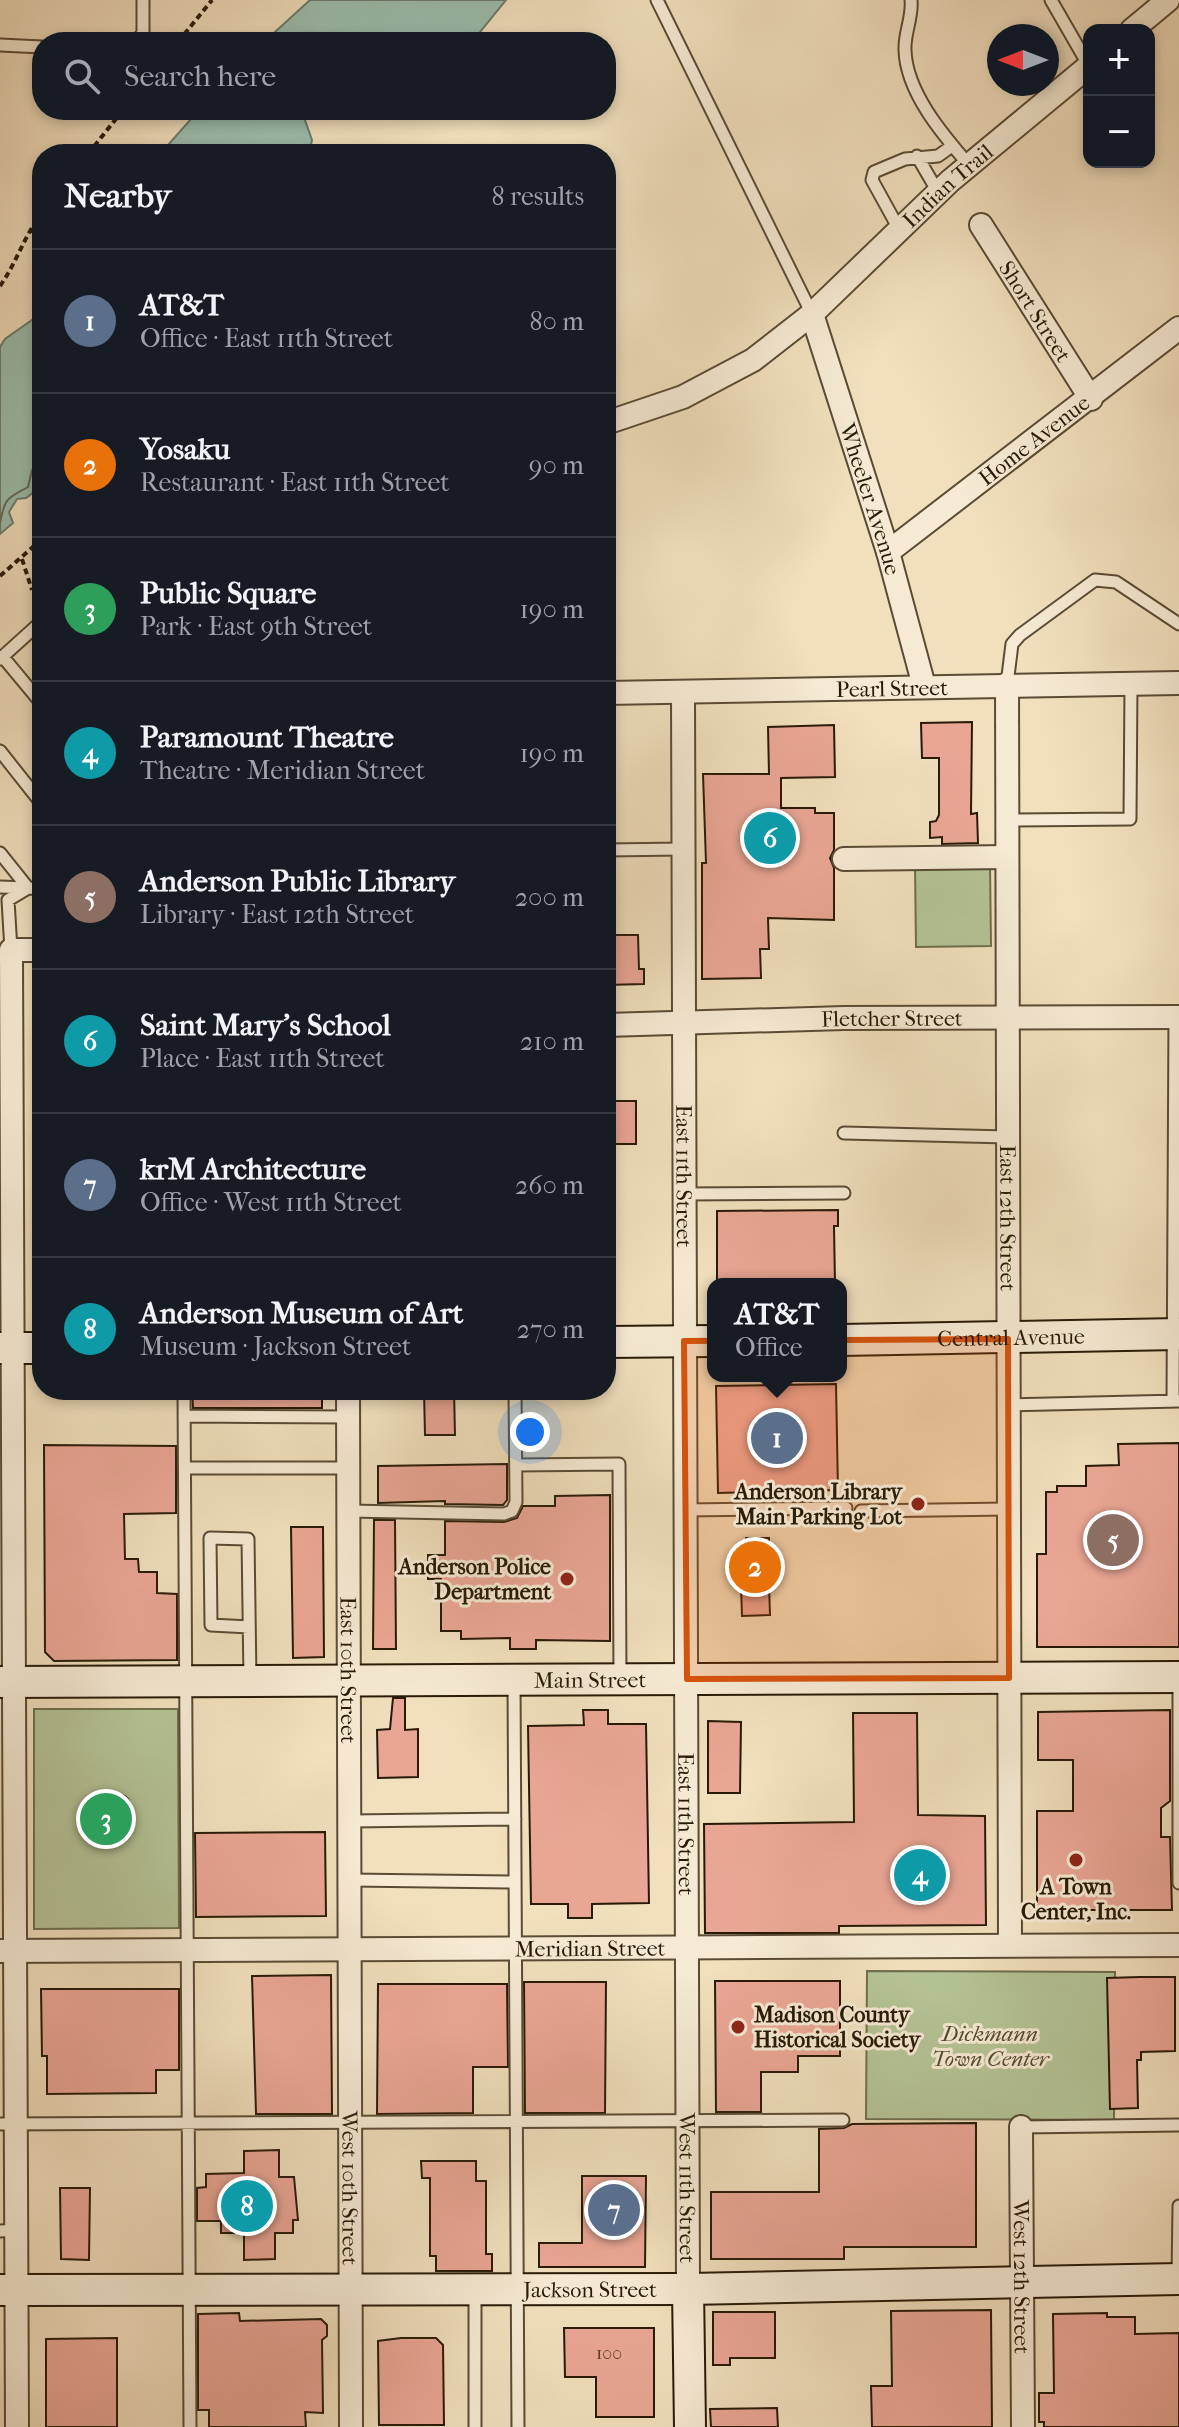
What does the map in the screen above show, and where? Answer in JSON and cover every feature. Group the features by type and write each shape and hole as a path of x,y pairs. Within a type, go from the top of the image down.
{"street":[{"path":"1139,24 1168,0"},
{"name":"Indian Trail","path":"616,420 683,397 723,379 753,360 812,314 938,192 1083,71"},
{"name":"Short Street","path":"981,225 1091,399"},
{"name":"Wheeler Avenue","path":"812,314 888,552 924,686"},
{"name":"Home Avenue","path":"888,552 1091,399 1179,328"},
{"name":"Pearl Street","path":"616,693 1179,683"},
{"name":"East 12th Street","path":"1007,684 1010,1945"},
{"name":"East 11th Street","path":"683,692 684,1194 698,1341 685,1510 687,1947"},
{"path":"844,859 1007,857"},
{"path":"17,2427 8,2290 7,1434 18,1348 6,954 32,951"},
{"name":"Fletcher Street","path":"616,1025 1008,1016 1177,1017"},
{"name":"Central Avenue","path":"847,1340 1176,1334"},
{"path":"616,1342 698,1341"},
{"name":"East 10th Street","path":"348,1400 350,1949"},
{"name":"Main Street","path":"7,1682 1179,1677"},
{"name":"Meridian Street","path":"8,1951 1179,1945"},
{"name":"West 11th Street","path":"687,1947 690,2427"},
{"name":"West 10th Street","path":"350,1949 351,2427"},
{"name":"West 12th Street","path":"1021,2127 1023,2427"},
{"name":"Jackson Street","path":"8,2290 688,2289 1179,2279"}],"lane":[{"path":"143,0 143,32"},
{"path":"657,0 812,314"},
{"path":"911,0 912,11 904,46 906,68 952,146 969,165"},
{"path":"1051,0 1083,56"},
{"path":"0,45 32,47"},
{"path":"899,229 872,180 874,172 917,156 938,156 952,146"},
{"path":"917,156 938,192"},
{"path":"1007,684 1009,656 1020,635 1095,580 1116,582 1179,624"},
{"path":"32,630 1,658 32,693"},
{"path":"1007,820 1130,819 1131,685"},
{"path":"0,751 32,791"},
{"path":"616,850 683,849"},
{"path":"0,853 28,888"},
{"path":"0,887 32,888"},
{"path":"6,954 8,900 28,888"},
{"path":"1009,1405 1176,1401 1177,1017"},
{"path":"844,1133 1008,1137"},
{"path":"684,1194 844,1193"},
{"path":"184,1400 190,2427"},
{"path":"349,1511 504,1514 512,1511 516,1502 515,1400"},
{"path":"184,1416 349,1417"},
{"path":"516,1465 619,1464 620,1680"},
{"path":"185,1468 349,1468"},
{"path":"685,1510 846,1508"},
{"path":"861,1511 1009,1509"},
{"path":"249,1627 211,1625 210,1538 248,1539 250,1681"},
{"path":"1179,1677 1179,1883"},
{"path":"514,1680 518,2427"},
{"path":"350,1821 515,1819"},
{"path":"350,1880 515,1882"},
{"path":"8,2124 351,2125 843,2120"},
{"path":"1021,2127 1179,2125"},
{"path":"1179,2206 1179,2279"},
{"path":"475,2289 475,2427"}],"path":[{"path":"186,32 212,0"},
{"path":"96,144 115,120"},
{"path":"0,286 32,226"},
{"path":"0,576 32,548"},
{"path":"22,559 32,590"}],"highlighted area":[{"path":"1008,1339 1009,1678 687,1679 684,1341"}],"green space":[{"path":"990,865 991,946 916,947 915,866"},
{"path":"34,1709 178,1709 179,1928 34,1929"},
{"name":"Dickmann Town Center","path":"867,1971 1115,1972 1114,2120 866,2119"}],"water":[{"path":"310,0 506,0 480,32 275,32"},
{"path":"190,120 305,120 312,140 311,144 169,144"},
{"path":"32,320 32,494 17,499 9,512 13,523 0,534 0,347 5,339"}],"building":[{"path":"972,722 971,814 977,813 978,843 942,844 942,837 930,838 930,822 936,821 939,815 939,758 922,758 921,723"},
{"path":"834,725 835,777 781,778 781,808 815,808 815,813 834,813 834,850 830,858 834,868 834,920 768,918 769,949 760,949 761,978 702,979 702,863 706,863 703,774 769,774 768,727"},
{"path":"616,935 638,935 639,969 644,969 644,984 616,985"},
{"path":"616,1101 636,1101 636,1144 616,1144"},
{"path":"838,1210 838,1226 834,1226 835,1278 717,1278 717,1211"},
{"path":"836,1384 838,1490 718,1493 716,1386"},
{"path":"193,1400 322,1400 322,1408 193,1408"},
{"path":"424,1400 454,1400 455,1435 425,1435"},
{"path":"1179,1443 1179,1647 1037,1647 1037,1554 1046,1554 1046,1492 1057,1492 1057,1486 1086,1486 1086,1466 1119,1465 1118,1444"},
{"path":"44,1445 176,1446 176,1513 124,1514 125,1559 138,1559 139,1572 157,1572 157,1593 177,1594 177,1660 54,1661 45,1652"},
{"path":"507,1464 507,1500 503,1505 445,1504 445,1501 378,1503 378,1466"},
{"path":"610,1495 610,1641 536,1640 536,1649 510,1649 510,1638 461,1639 461,1631 441,1631 441,1579 428,1579 428,1555 445,1555 445,1521 504,1522 517,1518 523,1506 555,1506 555,1496"},
{"path":"374,1520 395,1520 396,1649 373,1649"},
{"path":"291,1527 323,1527 324,1657 293,1658"},
{"path":"746,1538 769,1538 769,1549 774,1548 775,1586 769,1585 770,1615 742,1616 741,1586 736,1585 735,1549 746,1549"},
{"path":"393,1698 405,1698 405,1730 418,1729 418,1777 378,1778 377,1730 390,1729"},
{"path":"583,1710 608,1710 608,1724 646,1724 649,1903 592,1904 592,1918 568,1918 568,1904 531,1904 528,1726 584,1725"},
{"path":"1170,1710 1170,1801 1161,1808 1161,1837 1170,1837 1172,1910 1037,1910 1037,1811 1073,1811 1073,1760 1038,1760 1038,1712"},
{"path":"853,1713 917,1713 918,1815 985,1816 986,1925 839,1926 839,1933 705,1933 704,1824 854,1822"},
{"path":"708,1721 741,1722 740,1793 708,1793"},
{"path":"118,1794 126,1798 130,1806 126,1814 118,1818 110,1814 106,1806 110,1798"},
{"path":"325,1832 326,1916 196,1917 195,1833"},
{"path":"331,1975 332,2114 256,2114 252,1976"},
{"path":"1175,1977 1175,2051 1141,2052 1141,2060 1137,2060 1138,2108 1110,2109 1107,1978"},
{"path":"715,1981 840,1981 840,2056 798,2056 798,2072 761,2072 761,2112 716,2112"},
{"path":"524,1982 606,1982 605,2113 525,2113"},
{"path":"378,1984 507,1984 508,2067 473,2067 473,2113 377,2114"},
{"path":"41,1989 179,1989 179,2070 156,2070 156,2093 47,2094 47,2056 42,2056"},
{"path":"976,2123 976,2247 844,2247 844,2259 711,2259 711,2192 819,2192 819,2129 844,2128 852,2124"},
{"path":"279,2150 279,2177 294,2177 298,2220 293,2220 293,2233 275,2233 275,2259 244,2260 244,2233 221,2233 221,2221 197,2221 197,2188 206,2187 206,2174 244,2173 244,2151"},
{"path":"421,2161 476,2161 476,2181 486,2181 486,2254 492,2254 492,2271 436,2271 436,2256 430,2256 430,2178 422,2178"},
{"path":"582,2176 646,2176 645,2267 539,2267 539,2243 582,2243"},
{"path":"60,2188 90,2188 89,2260 61,2259"},
{"path":"991,2310 992,2427 872,2427 871,2386 892,2386 891,2311"},
{"path":"713,2312 775,2312 775,2358 730,2358 730,2365 713,2365"},
{"path":"239,2313 240,2321 321,2319 327,2325 327,2336 322,2340 323,2413 305,2412 306,2427 209,2427 209,2410 198,2410 198,2314"},
{"path":"1107,2313 1107,2317 1135,2317 1135,2334 1179,2333 1179,2427 1044,2427 1044,2422 1039,2422 1039,2393 1054,2393 1053,2314"},
{"path":"564,2328 654,2328 654,2417 596,2417 596,2377 565,2377"},
{"path":"117,2338 117,2427 46,2427 46,2339"},
{"path":"436,2338 443,2345 444,2425 379,2425 378,2341"},
{"path":"777,2408 778,2427 711,2427 710,2409"}],"place":[{"name":"Saint Mary's School","path":"770,838"},
{"name":"AT&T","path":"777,1438"},
{"name":"Anderson Library Main Parking Lot","path":"918,1504"},
{"name":"Anderson Public Library","path":"1113,1540"},
{"name":"Yosaku","path":"755,1567"},
{"name":"Anderson Police Department","path":"567,1579"},
{"name":"Public Square","path":"106,1819"},
{"name":"A Town Center, Inc.","path":"1076,1860"},
{"name":"Paramount Theatre","path":"920,1875"},
{"name":"Madison County Historical Society","path":"738,2027"},
{"name":"Anderson Museum of Art","path":"247,2206"},
{"name":"krM Architecture","path":"614,2210"}]}
